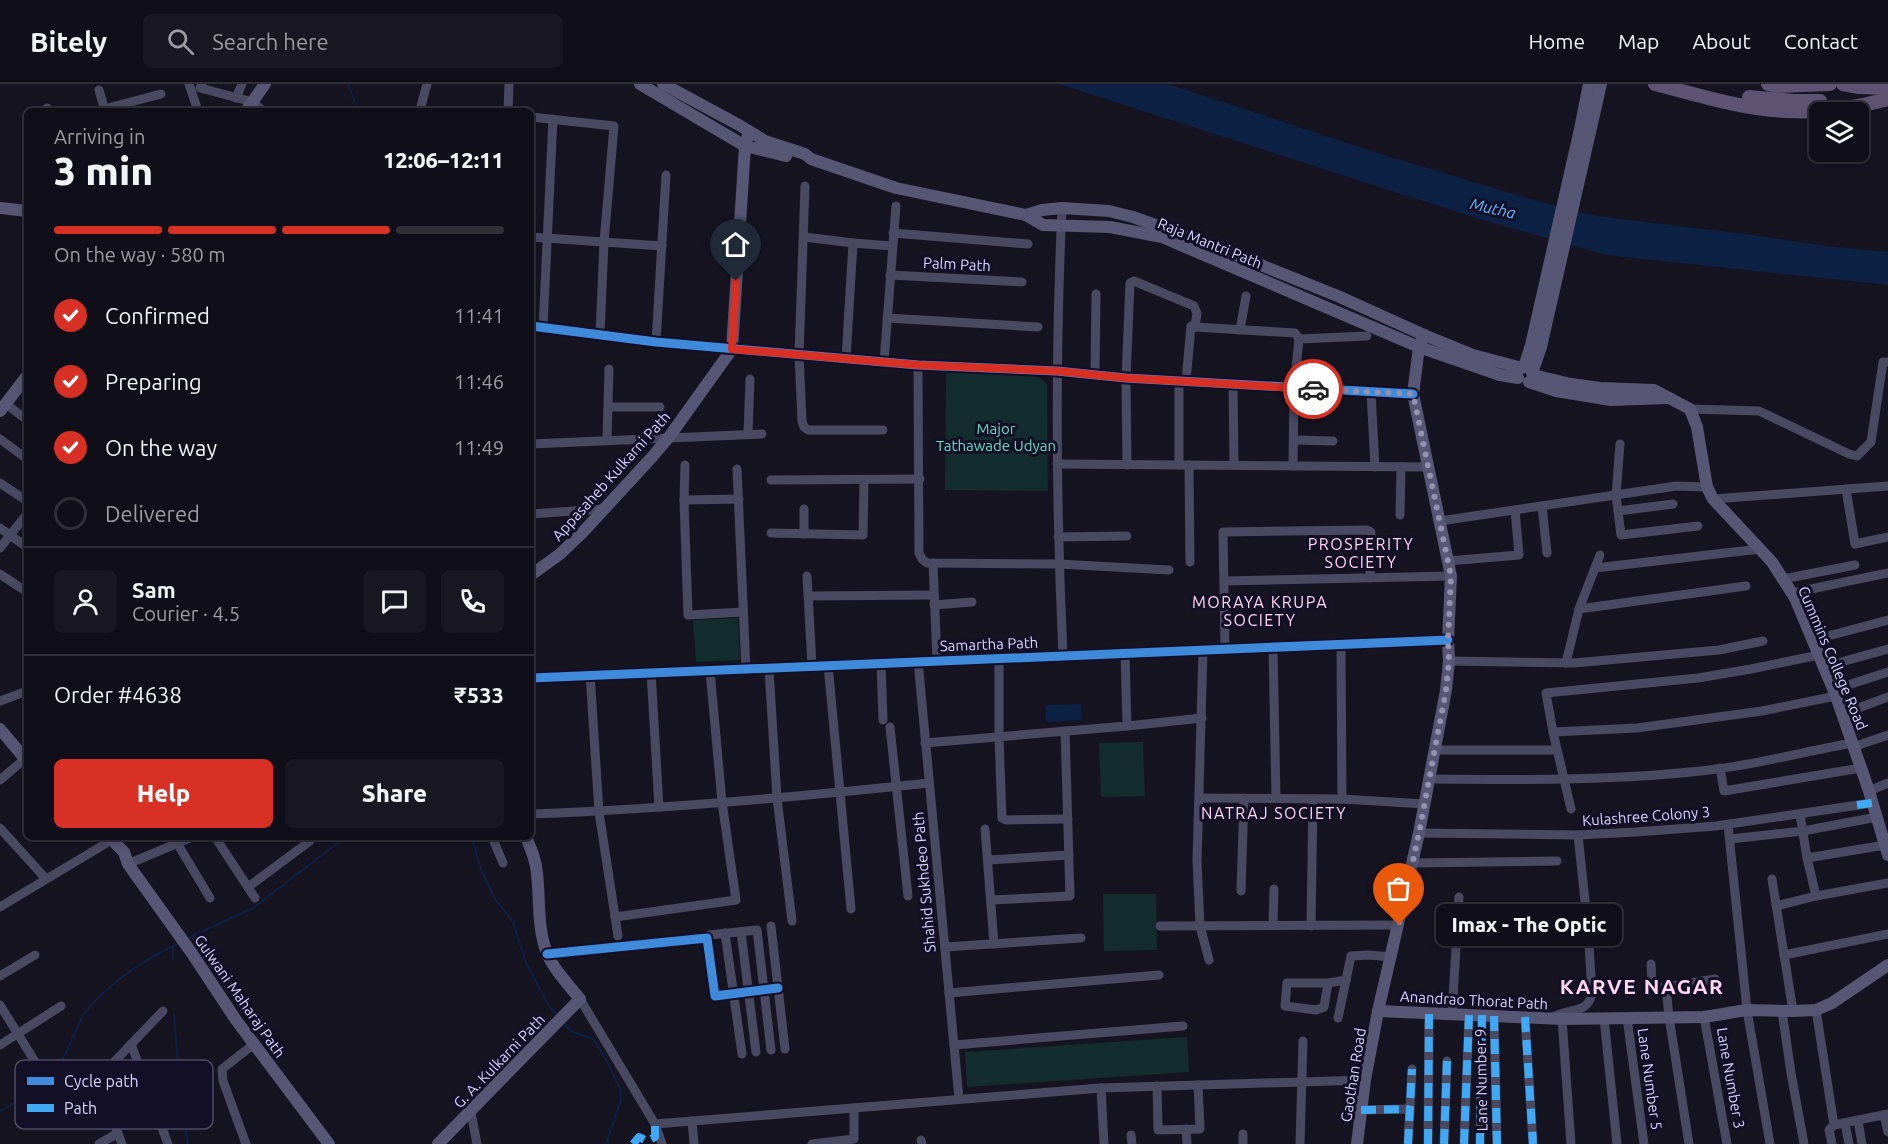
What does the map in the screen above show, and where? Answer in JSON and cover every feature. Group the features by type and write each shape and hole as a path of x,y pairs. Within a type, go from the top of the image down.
{"main road":[{"path":"1655,84 1711,99 1787,111 1848,108 1887,93"},
{"path":"1688,84 1761,99 1794,101 1851,99 1887,93"},
{"path":"1768,84 1777,86 1830,84"},
{"path":"1843,84 1887,93"}],"street":[{"path":"189,84 197,108"},
{"path":"202,84 201,88 236,98 250,107 265,84"},
{"path":"236,98 242,84"},
{"path":"421,108 428,84"},
{"path":"508,108 509,84"},
{"name":"Raja Mantri Path","path":"640,84 745,146 801,159 811,159 896,188 1026,215 1043,225 1110,227 1162,237 1419,348 1500,375 1526,374"},
{"name":"Raja Mantri Path","path":"663,84 765,141 806,154 811,159"},
{"path":"1585,131 1589,84"},
{"path":"1526,374 1536,346 1585,131 1601,84"},
{"path":"99,90 104,108"},
{"path":"111,108 161,94"},
{"path":"534,117 614,126 604,242 600,335"},
{"path":"543,327 553,119"},
{"path":"732,349 745,146 749,132"},
{"path":"656,342 666,175"},
{"path":"805,186 800,355 802,421 808,430 883,430"},
{"path":"884,362 892,233 896,206"},
{"path":"0,208 24,211"},
{"path":"1026,215 1042,210 1062,208 1109,211 1144,221 1219,248 1340,297 1452,347 1526,374 1556,391 1611,400 1673,398 1690,409 1759,411 1857,456 1871,442 1883,362 1888,362"},
{"path":"1062,208 1057,371 1057,464 1063,656"},
{"path":"892,233 1028,244"},
{"path":"534,237 662,246"},
{"path":"804,237 892,246"},
{"path":"846,358 853,243"},
{"name":"Palm Path","path":"890,275 1022,282"},
{"path":"1127,465 1126,378 1130,283 1134,281 1194,306 1197,313 1196,327"},
{"path":"1095,375 1096,294"},
{"path":"1240,330 1246,296"},
{"path":"887,318 1038,327"},
{"path":"534,326 656,342 918,365 1057,371 1126,378 1413,394"},
{"path":"1191,382 1186,381 1191,327 1294,333 1299,339 1294,387 1293,466"},
{"name":"Gaothan Road","path":"1358,1144 1365,1080 1378,1011 1413,864 1449,661 1451,576 1413,394 1419,348 1424,335"},
{"path":"1299,339 1367,336"},
{"name":"Appasaheb Kulkarni Path","path":"534,573 560,554 669,437 732,349"},
{"path":"918,365 919,553 922,559 927,563 1059,564 1169,570"},
{"path":"608,440 609,369"},
{"path":"748,434 750,379"},
{"path":"1179,381 1191,562"},
{"path":"24,382 3,408 24,418"},
{"path":"1233,384 1234,465"},
{"path":"1371,392 1375,466"},
{"path":"608,406 660,407"},
{"name":"Cummins College Road","path":"1690,409 1698,427 1707,487 1713,499 1772,562 1792,593 1813,640 1835,693 1870,797 1882,824 1886,850"},
{"path":"534,444 762,434"},
{"path":"0,439 24,457"},
{"path":"1294,440 1333,441"},
{"path":"1620,444 1616,495 1621,535 1698,526"},
{"path":"1057,464 1429,467"},
{"path":"685,465 688,615 743,612"},
{"path":"1400,515 1401,467"},
{"path":"737,469 747,670"},
{"path":"771,480 920,479"},
{"path":"771,533 863,535 864,480"},
{"path":"0,483 24,499"},
{"path":"1440,521 1676,486 1707,487"},
{"path":"1713,499 1888,486"},
{"path":"1846,489 1855,544 1888,537"},
{"path":"684,500 739,499"},
{"path":"1618,512 1673,504"},
{"path":"1542,506 1547,553"},
{"path":"534,514 603,509"},
{"path":"804,509 804,534"},
{"path":"1448,561 1519,555 1515,510"},
{"path":"0,548 24,518"},
{"path":"0,528 24,545"},
{"path":"1226,649 1222,532 1367,530 1371,532 1370,578"},
{"path":"1058,537 1127,536"},
{"path":"1595,568 1760,549"},
{"path":"1566,663 1579,609 1600,555"},
{"path":"933,563 937,661"},
{"path":"1783,579 1855,565"},
{"path":"1792,593 1888,573"},
{"path":"0,574 24,590"},
{"path":"807,576 812,666"},
{"path":"1224,581 1451,576"},
{"path":"1579,609 1746,586"},
{"path":"808,596 972,602"},
{"path":"1813,640 1888,620"},
{"name":"Samartha Path","path":"534,678 1448,640"},
{"path":"1449,661 1566,663 1719,650 1763,641"},
{"path":"1341,645 1342,799"},
{"path":"1273,647 1276,798"},
{"path":"1823,667 1888,649"},
{"path":"1203,650 1197,861 1200,926 1209,960"},
{"path":"1125,653 1127,726"},
{"path":"1571,809 1546,693 1698,678 1819,655"},
{"path":"999,658 1001,816 1003,819 1068,819"},
{"name":"Shahid Sukhdeo Path","path":"918,661 959,1099"},
{"path":"881,663 908,896"},
{"path":"828,665 851,909"},
{"path":"769,669 777,798 792,921"},
{"path":"615,916 736,900 722,802 710,671"},
{"path":"651,672 659,807"},
{"path":"1553,732 1637,728 1762,711 1835,693 1888,672"},
{"path":"591,674 599,812 618,936"},
{"path":"0,701 24,692"},
{"path":"1842,714 1888,697"},
{"path":"0,718 24,753"},
{"path":"925,742 1202,718"},
{"path":"0,729 24,754"},
{"path":"991,900 1070,896 1065,731"},
{"path":"1429,779 1564,780 1645,776 1720,768 1853,745 1888,735"},
{"path":"1434,750 1557,750"},
{"path":"0,780 24,760"},
{"path":"1720,768 1724,791 1861,768"},
{"path":"534,814 599,812 840,793 929,783"},
{"name":"Kulashree Colony 3","path":"1419,833 1578,835 1728,825 1800,814 1870,797 1888,783"},
{"path":"1199,798 1342,799 1425,804"},
{"path":"1241,891 1244,798"},
{"path":"1311,926 1313,799"},
{"path":"1800,814 1816,896"},
{"path":"1730,839 1882,824"},
{"path":"1728,825 1748,1010 1770,1144"},
{"path":"0,828 46,879"},
{"path":"985,829 994,944"},
{"path":"1571,1144 1556,1019 1564,1011 1584,1008 1590,1002 1592,993 1578,835"},
{"path":"0,907 103,840"},
{"name":"Gulwani Maharaj Path","path":"105,840 118,857 128,864 192,952 236,1020 329,1144"},
{"path":"128,864 184,840"},
{"path":"217,840 255,897"},
{"path":"493,840 503,863"},
{"path":"527,840 534,855 537,871 540,921 547,954 556,970 579,999 655,1124 662,1144"},
{"path":"248,887 310,841"},
{"path":"177,843 210,898"},
{"path":"1807,858 1886,850"},
{"path":"988,860 1069,855"},
{"path":"1413,864 1557,861"},
{"path":"1772,879 1784,955 1791,1073 1804,1144"},
{"path":"1776,906 1888,883"},
{"path":"1273,925 1274,890"},
{"path":"1452,1014 1459,897"},
{"path":"1160,926 1399,925"},
{"path":"771,926 786,1048"},
{"path":"547,954 707,939 709,935 757,930 771,1050"},
{"path":"741,932 756,1052"},
{"path":"725,933 742,1054"},
{"path":"1784,955 1888,934"},
{"path":"945,947 1081,938"},
{"path":"707,939 715,996 778,988"},
{"path":"0,976 35,956"},
{"path":"1338,1018 1350,956 1392,957"},
{"path":"1651,964 1652,983 1657,987 1715,980"},
{"name":"Anandrao Thorat Path","path":"1378,1011 1556,1019 1704,1017 1748,1010 1816,1010 1832,1004 1884,968"},
{"path":"949,993 1158,975"},
{"path":"1329,983 1324,1007 1316,1011 1285,1006 1287,982 1329,983 1346,980"},
{"path":"1666,987 1689,1144"},
{"name":"G. A. Kulkarni Path","path":"438,1144 579,999"},
{"path":"0,1005 34,1060"},
{"path":"0,1045 61,1006"},
{"path":"1816,1010 1834,1125"},
{"path":"116,1060 163,1011"},
{"path":"1428,1144 1429,1013"},
{"path":"1464,1144 1468,1015"},
{"path":"1480,1144 1488,1016"},
{"name":"Lane Number 9","path":"1488,1016 1497,1144"},
{"path":"1525,1017 1533,1144"},
{"name":"Lane Number 3","path":"1704,1017 1727,1144"},
{"path":"1604,1018 1617,1144"},
{"name":"Lane Number 5","path":"1627,1018 1644,1144"},
{"path":"954,1045 1183,1026"},
{"path":"1300,1144 1303,1041"},
{"path":"131,1044 137,1060"},
{"path":"246,1144 223,1081 222,1070 254,1044"},
{"path":"1444,1144 1447,1061"},
{"path":"1408,1144 1412,1069"},
{"path":"655,1124 1101,1088 1365,1080"},
{"path":"1157,1086 1158,1130 1200,1129 1198,1085"},
{"path":"1101,1088 1104,1144"},
{"path":"812,1144 854,1139 854,1108"},
{"path":"1361,1110 1410,1109"},
{"path":"471,1112 477,1144"},
{"path":"1832,1144 1829,1130 1834,1125 1886,1114 1888,1132"},
{"path":"692,1121 694,1144"},
{"path":"1858,1121 1862,1144"},
{"path":"1845,1123 1849,1144"},
{"path":"116,1129 122,1144"},
{"path":"162,1129 168,1144"},
{"path":"1186,1129 1187,1144"},
{"path":"99,1144 117,1133"}],"green space":[{"name":"Major Tathawade Udyan","path":"946,371 1028,374 1040,378 1047,384 1048,491 945,490"},
{"path":"738,618 740,660 696,662 693,620"},
{"path":"1143,742 1145,796 1101,797 1099,743"},
{"path":"1103,894 1156,894 1157,950 1104,951"},
{"path":"1187,1037 1189,1072 967,1087 965,1052"}],"water":[{"name":"Mutha","path":"1059,84 1168,84 1371,151 1537,201 1596,216 1888,252 1888,285 1606,255 1473,217"},
{"path":"1081,704 1082,720 1046,722 1046,705"}],"waterway":[{"path":"348,84 357,108"},
{"path":"186,939 253,908 341,840"},
{"path":"473,840 480,867 495,899 513,922 526,963 549,1006 557,1015"},
{"path":"62,1060 79,1023 93,1003 140,964 179,943"},
{"path":"173,946 173,959"},
{"path":"174,1014 178,1060"},
{"path":"563,1022 571,1031 593,1039 607,1061 620,1089 621,1100 606,1144"},
{"path":"0,1111 15,1102"},
{"path":"186,1129 188,1144"}],"marked path":[{"path":"1857,805 1872,803"},
{"path":"1428,1144 1429,1013"},
{"path":"1464,1144 1469,1015"},
{"path":"1480,1144 1482,1015"},
{"path":"1494,1016 1497,1144"},
{"path":"1525,1017 1533,1144"},
{"path":"1444,1144 1447,1061"},
{"path":"1408,1144 1412,1069"},
{"path":"1361,1110 1410,1109"},
{"path":"633,1144 639,1137 647,1141 655,1137 655,1124"}],"cycle path":[{"path":"534,326 656,342 918,365 1057,371 1126,378 1413,394"},
{"path":"534,678 1448,640"},
{"path":"547,954 707,938 715,996 778,988"}],"way so far":[{"path":"1313,389 1413,394 1451,576 1446,690 1399,925"}],"place":[{"name":"Imax - The Optic","path":"1399,925"}],"district":[{"name":"PROSPERITY SOCIETY","path":"1361,553"},
{"name":"MORAYA KRUPA SOCIETY","path":"1260,611"},
{"name":"NATRAJ SOCIETY","path":"1274,813"},
{"name":"KARVE NAGAR","path":"1642,986"}],"route":[{"path":"736,281 732,349 918,365 1057,371 1126,378 1313,389"}]}
